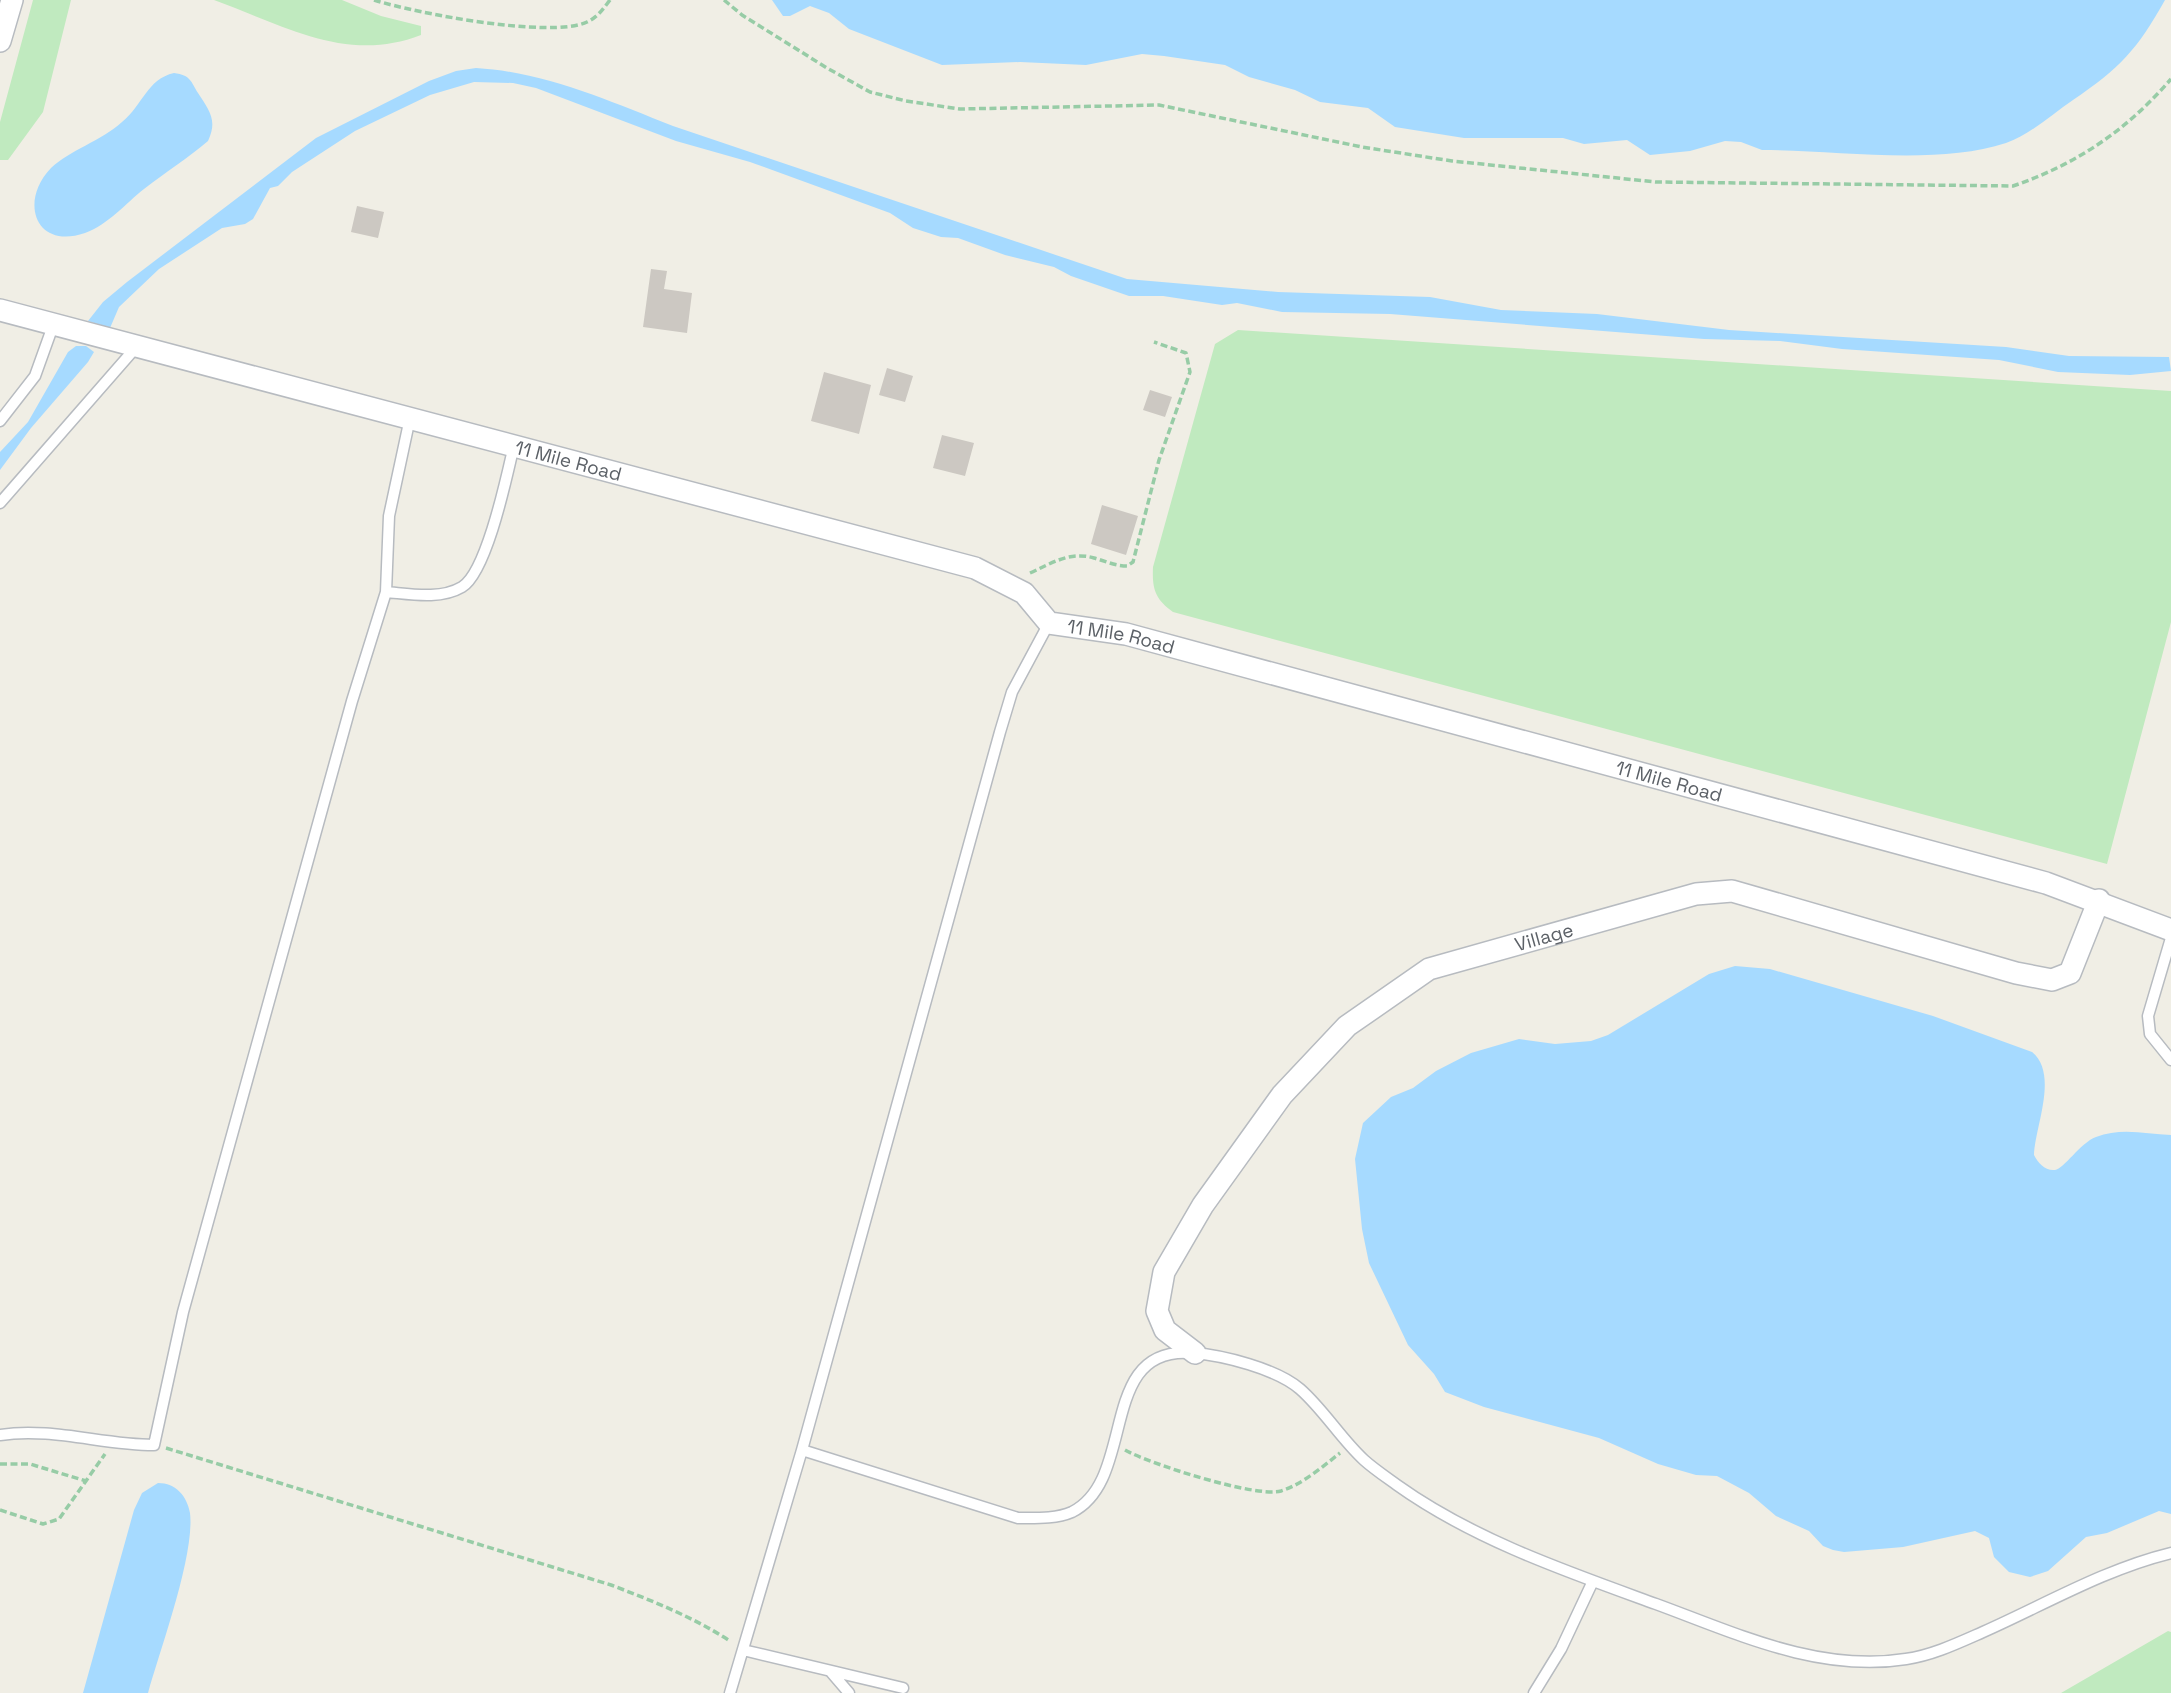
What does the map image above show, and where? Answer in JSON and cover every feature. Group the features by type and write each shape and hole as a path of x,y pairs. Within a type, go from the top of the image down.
{"street":[{"path":"0,41 12,0"},
{"name":"11 Mile Road","path":"0,310 975,568 1010,584 1034,602 1049,623 1092,627 1166,644 1737,797 2099,900 2171,930"},
{"name":"Village","path":"1195,1353 1165,1330 1157,1311 1164,1272 1203,1205 1282,1095 1319,1053 1347,1026 1429,969 1696,894 1732,891 2016,973 2052,980 2070,973 2099,900"}],"lane":[{"path":"0,421 35,376 54,323"},
{"path":"0,503 138,345"},
{"path":"0,1436 57,1435 154,1445 183,1312 352,701 386,592 389,516 410,418"},
{"path":"386,592 417,595 447,593 464,586 473,574 495,521 514,445"},
{"path":"730,1693 802,1450 1004,719 1029,657 1049,623"},
{"path":"2171,938 2148,1016 2150,1034 2171,1060"},
{"path":"802,1450 1018,1518 1046,1518 1069,1513 1084,1504 1099,1485 1132,1382 1158,1356 1174,1352 1195,1353 1266,1370 1287,1379 1301,1390 1364,1460 1400,1487 1454,1521 1593,1581 1786,1650 1846,1661 1906,1659 1940,1650 2112,1573 2171,1553"},
{"path":"1534,1693 1561,1649 1593,1581"},
{"path":"743,1650 902,1688"},
{"path":"831,1672 849,1693"}],"path":[{"path":"374,0 438,16 556,27 585,24 598,16 610,0"},
{"path":"724,0 742,15 827,68 870,92 906,102 960,109 1125,103 1159,105 1375,149 1451,161 1656,182 2013,186 2050,174 2101,145 2142,111 2171,79"},
{"path":"1010,584 1062,557 1078,555 1119,566 1127,566 1133,562 1159,460 1190,372 1186,353 1154,342"},
{"path":"0,1510 43,1524 59,1519 104,1455 107,1442"},
{"path":"1114,1445 1172,1468 1266,1493 1279,1492 1304,1480 1350,1444"},
{"path":"154,1445 611,1586 703,1623 743,1650"},
{"path":"0,1464 30,1464 86,1481"}],"green space":[{"path":"33,0 71,0 43,112 8,160 0,160 0,122"},
{"path":"214,0 342,0 381,16 421,26 421,35 394,43 341,43 290,30"},
{"path":"1238,330 2171,391 2171,622 2107,864 1173,612 1162,603 1156,593 1153,567 1215,344"},
{"path":"2168,1631 2171,1632 2171,1693 2061,1693"}],"water":[{"path":"772,0 2165,0 2136,45 2115,67 2032,129 2006,143 1949,154 1885,155 1762,150 1741,142 1725,141 1690,151 1650,155 1627,140 1584,144 1563,138 1464,138 1395,127 1368,108 1320,102 1295,90 1249,77 1225,65 1164,56 1142,54 1086,65 1020,62 942,65 849,29 829,13 810,6 790,16 783,16"},
{"path":"476,68 527,75 576,89 673,126 1127,279 1278,292 1430,297 1501,310 1597,314 1729,330 2006,347 2069,356 2169,357 2171,371 2130,375 2058,372 1999,360 1842,349 1780,341 1704,339 1390,314 1282,312 1237,303 1222,305 1163,296 1129,296 1071,276 1054,267 1005,255 958,238 941,237 913,228 890,213 750,162 676,141 536,88 513,83 474,82 430,95 355,131 292,172 278,186 270,188 253,219 245,224 222,228 159,269 119,307 110,328 88,321 103,302 127,282 316,138 429,81 456,71"},
{"path":"174,73 184,75 190,80 209,110 212,127 208,141 94,229 68,236 54,235 44,229 37,219 36,194 41,181 51,168 114,129 157,81"},
{"path":"76,346 86,346 94,352 0,470 0,452 28,422 68,352"},
{"path":"1735,966 1770,969 1933,1016 2032,1052 2044,1073 2044,1101 2034,1155 2045,1168 2059,1169 2090,1140 2105,1134 2124,1132 2171,1135 2171,1514 2159,1511 2107,1533 2086,1537 2048,1571 2030,1577 2009,1572 1994,1557 1989,1538 1975,1531 1903,1547 1844,1552 1823,1546 1809,1531 1776,1516 1749,1493 1717,1476 1696,1475 1658,1464 1599,1438 1484,1407 1445,1392 1434,1374 1408,1345 1369,1263 1362,1229 1355,1159 1363,1123 1391,1097 1413,1088 1436,1071 1471,1053 1519,1039 1555,1044 1591,1041 1608,1035 1709,974"},
{"path":"158,1483 170,1485 183,1496 190,1513 190,1531 182,1577 148,1693 83,1693 134,1510 142,1493"}],"building":[{"path":"357,206 384,212 378,238 351,232"},
{"path":"651,269 667,271 664,289 692,293 687,333 643,327"},
{"path":"887,368 913,376 905,402 879,395"},
{"path":"824,372 871,385 859,434 811,421"},
{"path":"1150,390 1172,397 1165,417 1143,410"},
{"path":"942,435 974,443 965,476 933,468"},
{"path":"1102,505 1138,516 1126,555 1091,544"}]}
